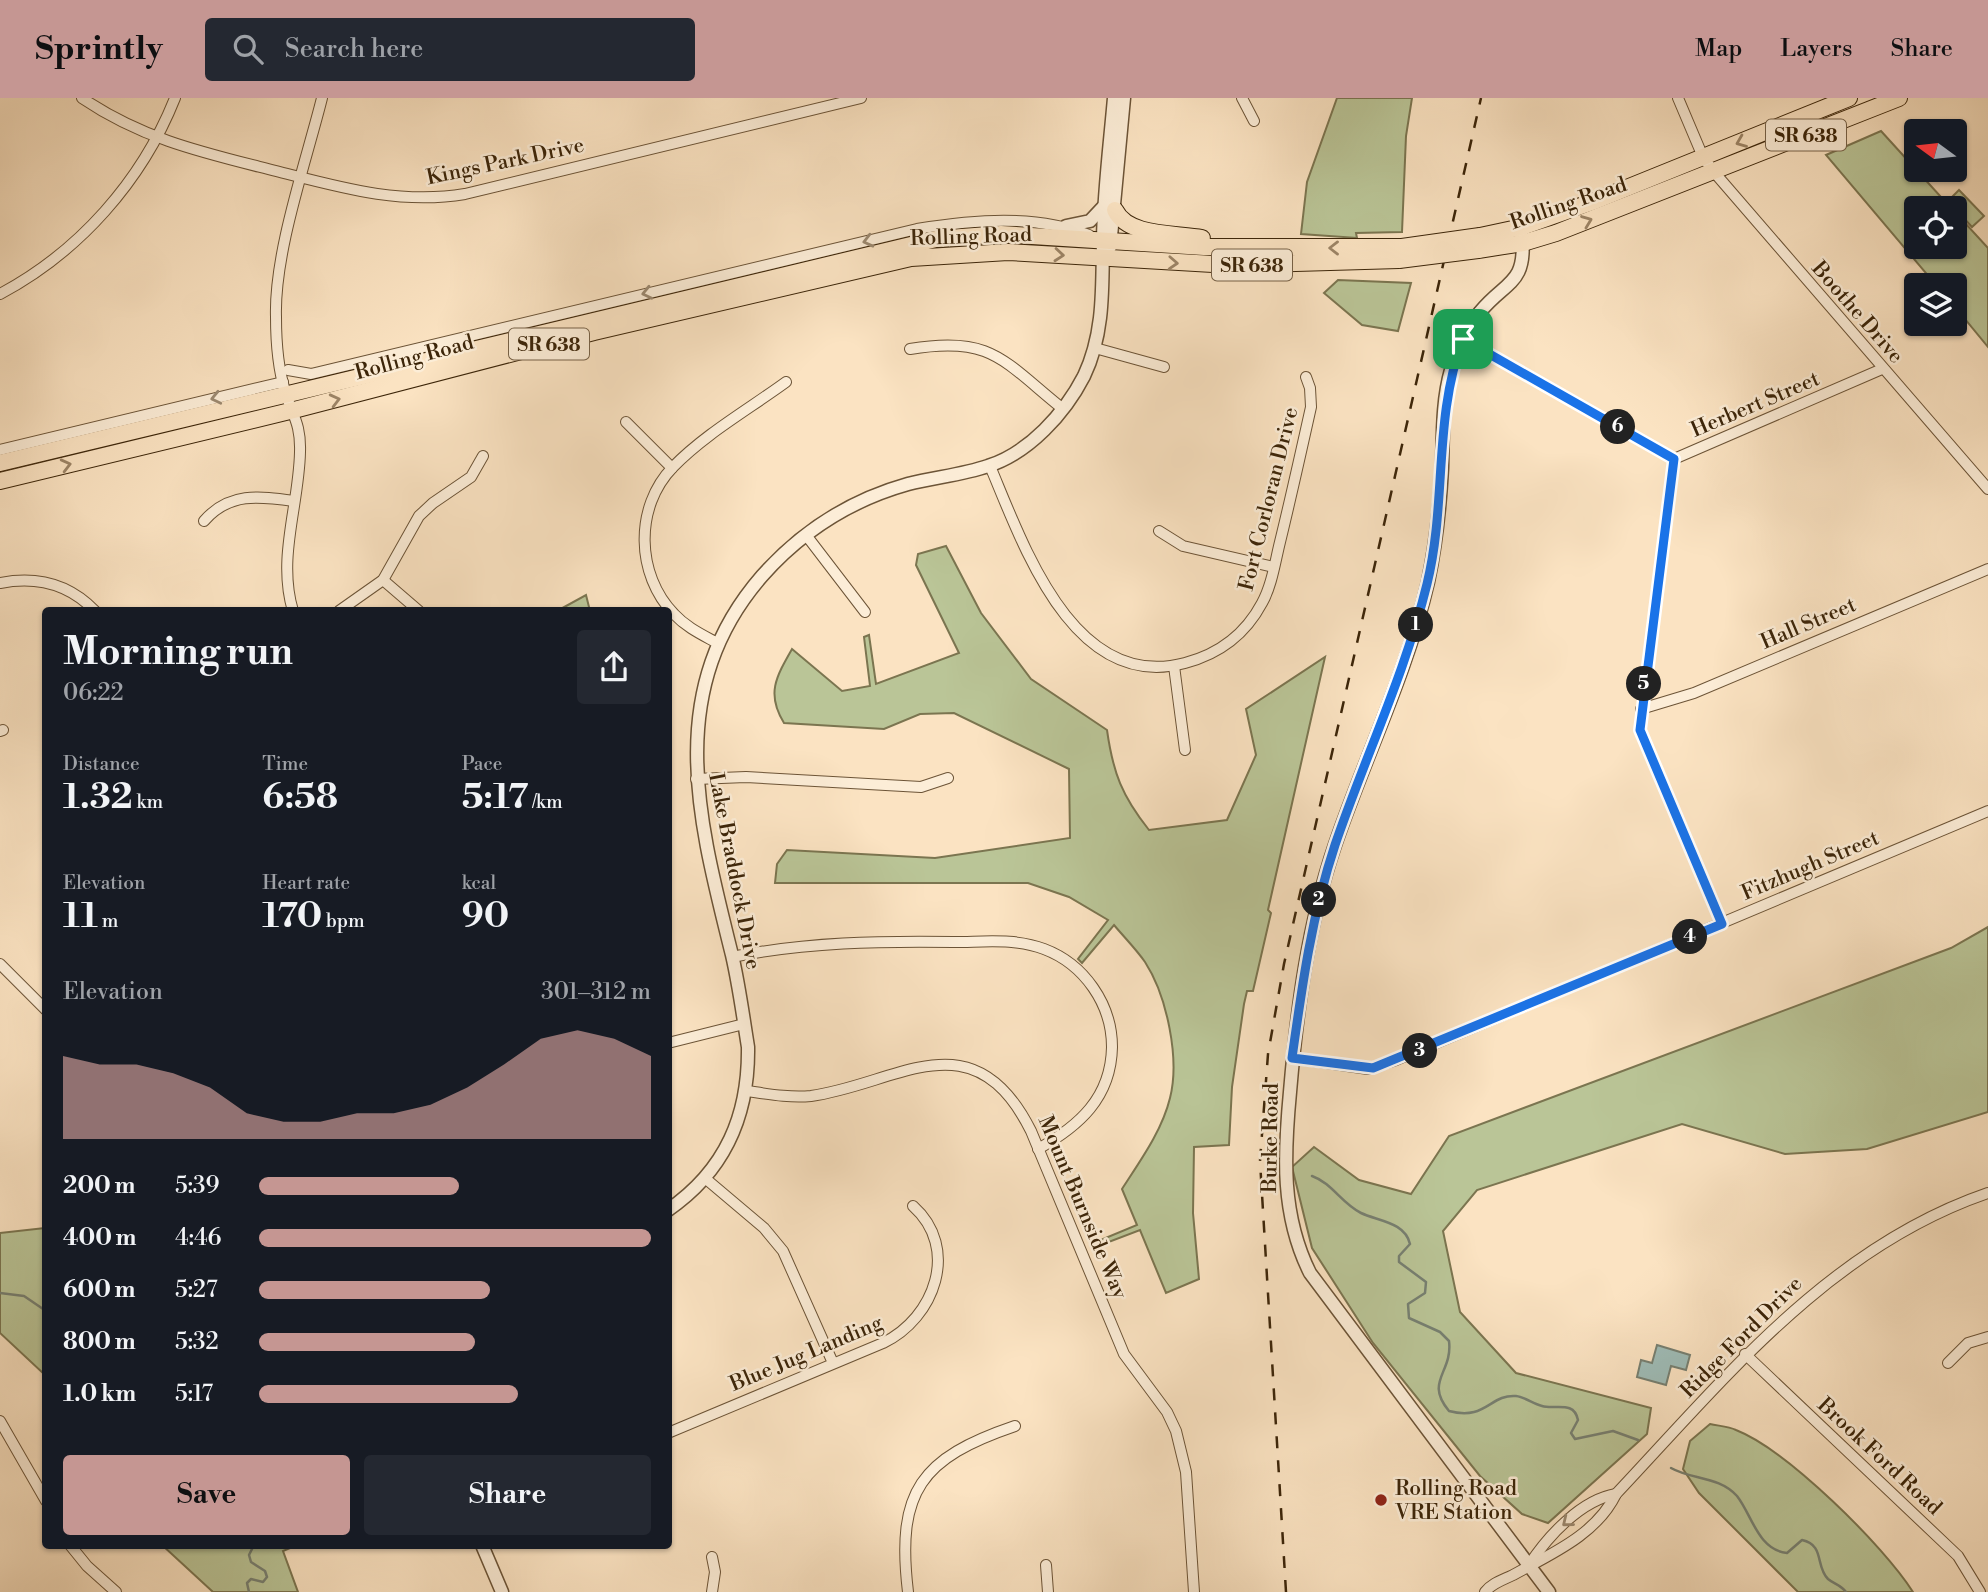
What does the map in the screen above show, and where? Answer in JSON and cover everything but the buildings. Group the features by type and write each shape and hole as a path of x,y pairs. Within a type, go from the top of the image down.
{"main road":[{"name":"Rolling Road","path":"1522,235 1849,98"},
{"name":"Rolling Road","path":"0,481 889,261 985,252 1276,265 1400,253 1522,235 1714,172 1899,98"},
{"path":"1110,207 1122,222 1132,228 1260,248"},
{"name":"Rolling Road","path":"0,463 288,389 910,244 957,236 1001,234 1400,253"},
{"path":"0,457 22,458"}],"street":[{"name":"Kings Park Drive","path":"82,98 113,118 155,139 381,196 443,197 861,98"},
{"path":"0,294 49,262 87,230 121,193 155,139 175,98"},
{"path":"292,607 287,576 300,448 294,410 280,355 276,319 278,281 322,98"},
{"path":"1110,207 1114,98"},
{"path":"1066,226 1090,221 1110,207 1124,98"},
{"path":"1241,98 1254,121"},
{"name":"Boothe Drive","path":"1678,98 1703,158 1714,172 1988,489"},
{"name":"Lake Braddock Drive","path":"672,1207 706,1180 732,1134 747,1091 748,1047 696,779 699,713 719,643 758,582 806,535 837,513 880,493 990,466 1032,440 1063,409 1085,374 1095,348 1110,207"},
{"name":"Rolling Road","path":"288,370 311,374 917,229 991,220 1066,226 1107,241"},
{"name":"Burke Road","path":"1522,235 1515,279 1480,312 1463,339 1446,393 1439,515 1427,583 1396,686 1326,873 1306,966 1292,1058 1286,1178 1289,1213 1301,1255 1319,1288 1549,1592"},
{"name":"Herbert Street","path":"1463,339 1674,459 1882,369"},
{"path":"911,349 953,343 983,349 1063,409"},
{"path":"1095,348 1164,367"},
{"path":"280,355 288,370 288,389"},
{"name":"Fort Corloran Drive","path":"990,466 1028,551 1074,628 1094,645 1119,658 1147,665 1174,666 1213,653 1242,632 1264,601 1311,407 1310,388 1306,377"},
{"path":"668,607 648,569 645,543 648,516 658,488 672,468 786,382"},
{"name":"Rolling Road","path":"0,450 288,389"},
{"path":"626,422 672,468"},
{"path":"346,607 362,598 383,580 419,516 471,477 483,456"},
{"path":"1674,459 1641,709 1644,744 1722,924"},
{"path":"205,521 220,506 242,498 294,501"},
{"path":"1159,531 1183,546 1274,567"},
{"path":"806,535 865,612"},
{"name":"Hall Street","path":"1641,709 1694,693 1988,569"},
{"path":"0,583 23,580 51,583 78,596 90,607"},
{"path":"383,580 414,607"},
{"path":"672,612 695,632 719,643"},
{"path":"1174,666 1185,750"},
{"path":"696,779 746,777 921,788 948,778"},
{"name":"Fitzhugh Street","path":"1292,1058 1373,1068 1988,811"},
{"path":"732,957 808,944 900,942 1018,943 1042,948 1063,958 1086,978 1102,1003 1111,1031 1111,1060 1103,1088 1089,1112 1070,1130 1038,1149"},
{"path":"0,964 42,1006"},
{"path":"672,1042 744,1024"},
{"name":"Mount Burnside Way","path":"747,1091 783,1096 811,1096 914,1066 960,1067 982,1076 1007,1094 1023,1114 1125,1354 1167,1412 1176,1431 1186,1472 1194,1592"},
{"path":"706,1180 764,1228 783,1251 833,1363"},
{"name":"Ridge Ford Drive","path":"1529,1565 1556,1554 1607,1514 1616,1494 1745,1354 1819,1286 1867,1254 1959,1203 1988,1194"},
{"name":"Blue Jug Landing","path":"672,1431 884,1343 905,1330 923,1311 932,1294 938,1267 936,1242 931,1226 913,1206"},
{"path":"1948,1363 1968,1343 1988,1337"},
{"name":"Brook Ford Road","path":"1745,1354 1958,1556 1980,1592"},
{"path":"0,1421 42,1494"},
{"path":"908,1592 906,1526 911,1503 922,1482 933,1468 957,1448 1015,1426"},
{"name":"Ridge Ford Drive","path":"1529,1565 1545,1540 1599,1497 1616,1494"},
{"path":"73,1549 87,1566 116,1592"},
{"path":"484,1549 502,1592"},
{"path":"712,1557 715,1580 712,1592"},
{"path":"1046,1565 1048,1592"},
{"path":"1485,1592 1529,1565"}],"green space":[{"path":"1337,98 1412,98 1406,136 1402,232 1356,233 1357,238 1301,234 1307,182"},
{"path":"1881,131 1904,156 1904,182 1927,182 1940,196 1904,196 1904,247 1826,155"},
{"path":"1959,190 1965,196 1953,196"},
{"path":"1967,198 1984,216 1972,227 1967,222"},
{"path":"1967,225 1988,248 1988,347 1967,322 1967,273 1926,273 1914,259 1967,259"},
{"path":"1338,280 1411,283 1398,331 1362,325 1324,293"},
{"path":"946,546 981,613 1031,679 1107,730 1112,759 1125,795 1149,830 1227,820 1256,755 1246,709 1325,657 1268,910 1271,913 1253,991 1247,991 1244,1004 1232,1087 1229,1145 1194,1147 1193,1213 1199,1279 1166,1293 1140,1230 1093,1248 1091,1244 1137,1225 1122,1189 1162,1122 1173,1082 1170,1028 1160,992 1145,962 1114,925 1082,963 1078,959 1108,920 1069,897 1028,883 775,883 777,864 787,850 935,858 1070,838 1069,769 954,713 920,714 884,729 784,723 779,713 775,703 775,686 792,649 842,691 870,686 864,637 869,635 876,684 959,653 916,565 918,554"},
{"path":"586,595 589,607 564,607"},
{"path":"1988,927 1988,1112 1867,1149 1785,1154 1682,1124 1477,1190 1443,1231 1460,1312 1516,1373 1651,1408 1647,1434 1548,1523 1522,1514 1480,1476 1373,1343 1312,1248 1292,1167 1314,1147 1359,1180 1411,1194 1449,1136 1951,948"},
{"path":"42,1228 42,1372 0,1333 0,1233"},
{"path":"1710,1424 1733,1429 1757,1441 1807,1478 1858,1526 1913,1592 1798,1592 1699,1493 1683,1469 1690,1441"},
{"path":"166,1549 288,1549 283,1551 298,1592 213,1592"}],"water":[{"path":"1657,1345 1690,1355 1686,1370 1671,1366 1666,1385 1637,1377 1641,1360 1652,1363"}],"waterway":[{"path":"1312,1176 1325,1183 1354,1209 1390,1223 1407,1237 1410,1244 1399,1256 1399,1262 1426,1282 1425,1293 1408,1304 1409,1318 1440,1332 1449,1341 1447,1361 1439,1384 1442,1401 1449,1411 1471,1413 1507,1396 1516,1396 1542,1406 1573,1410 1578,1420 1571,1433 1575,1439 1613,1431 1638,1440"},
{"path":"0,1293 24,1296 42,1308"},
{"path":"1671,1468 1730,1490 1737,1496 1762,1539 1769,1546 1787,1553 1802,1540 1814,1546 1824,1574 1846,1592"},
{"path":"249,1592 247,1583 251,1579 263,1582 267,1577 265,1571 251,1562 249,1555 252,1549"}],"railway":[{"path":"1286,1592 1260,1161 1268,1054 1284,964 1481,98"}],"place":[{"name":"Rolling Road VRE Station","path":"1381,1500"}],"route":[{"path":"1463,339 1674,459 1640,730 1722,924 1420,1051 1373,1068 1292,1058 1306,966 1326,873 1352,797 1396,686 1427,583 1439,515 1446,393 1463,339"}]}
